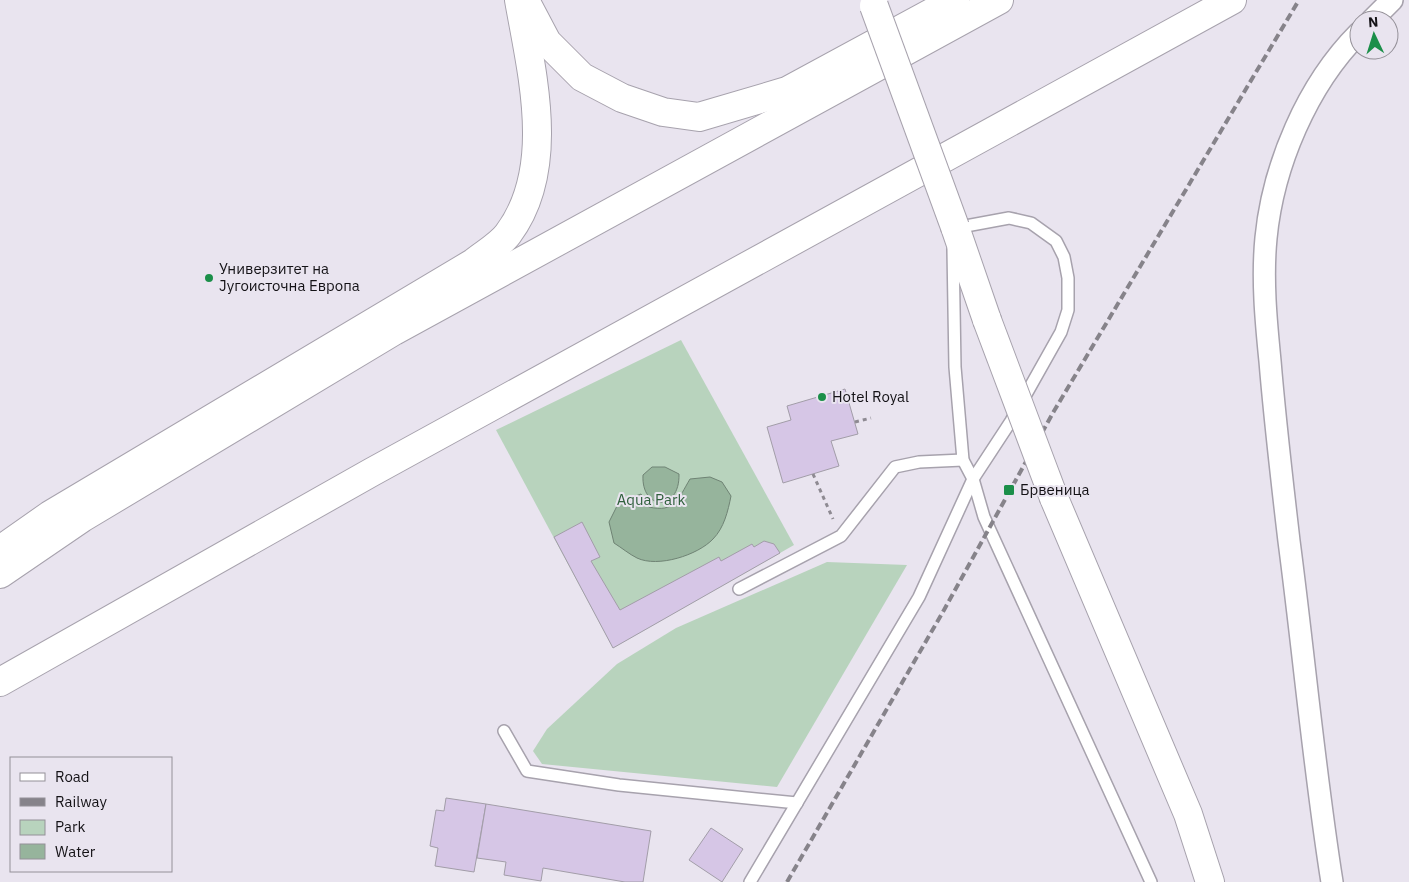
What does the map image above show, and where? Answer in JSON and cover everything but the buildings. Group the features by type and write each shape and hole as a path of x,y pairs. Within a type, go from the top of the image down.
{"main road":[{"path":"0,550 50,515 473,262 508,235 526,204 538,157 537,117 519,0"},
{"path":"524,0 547,42 582,77 622,98 664,112 699,117 787,91 955,0"},
{"path":"0,574 82,518 394,332 999,0"},
{"path":"0,682 372,472 1232,0"},
{"path":"874,6 987,320 1054,498 1184,805 1210,882"}],"street":[{"path":"1382,10 1392,0"},
{"path":"1332,882 1318,797 1311,713 1278,456 1265,302 1266,238 1276,181 1290,137 1325,76 1349,46"}],"lane":[{"path":"750,882 919,596 974,479 1011,421 1061,332 1068,310 1068,278 1064,257 1056,241 1031,224 1009,218 955,227 953,257 956,367 963,460 974,479 984,517 1151,882"},
{"path":"739,590 841,536 895,467 919,462 963,460"},
{"path":"504,731 527,771 619,784 797,803"}],"path":[{"path":"855,422 871,418"},
{"path":"813,474 841,536"}],"green space":[{"name":"Aqua Park","path":"681,340 794,545 613,648 496,430"},
{"path":"827,562 907,565 777,787 542,764 533,751 547,729 617,664 676,628"}],"water":[{"path":"652,467 665,467 679,474 678,486 674,495 668,501 654,501 644,487 643,475"},
{"path":"710,477 722,482 731,496 723,525 717,535 706,545 688,555 656,562 637,558 614,543 609,522 619,502 641,494 649,507 665,508 675,503 690,479"}],"railway":[{"path":"787,882 944,610 1054,411 1299,0"}],"place":[{"name":"Универзитет на Југоисточна Европа","path":"209,278"},
{"name":"Hotel Royal","path":"822,397"},
{"name":"Брвеница","path":"1009,490"}]}
